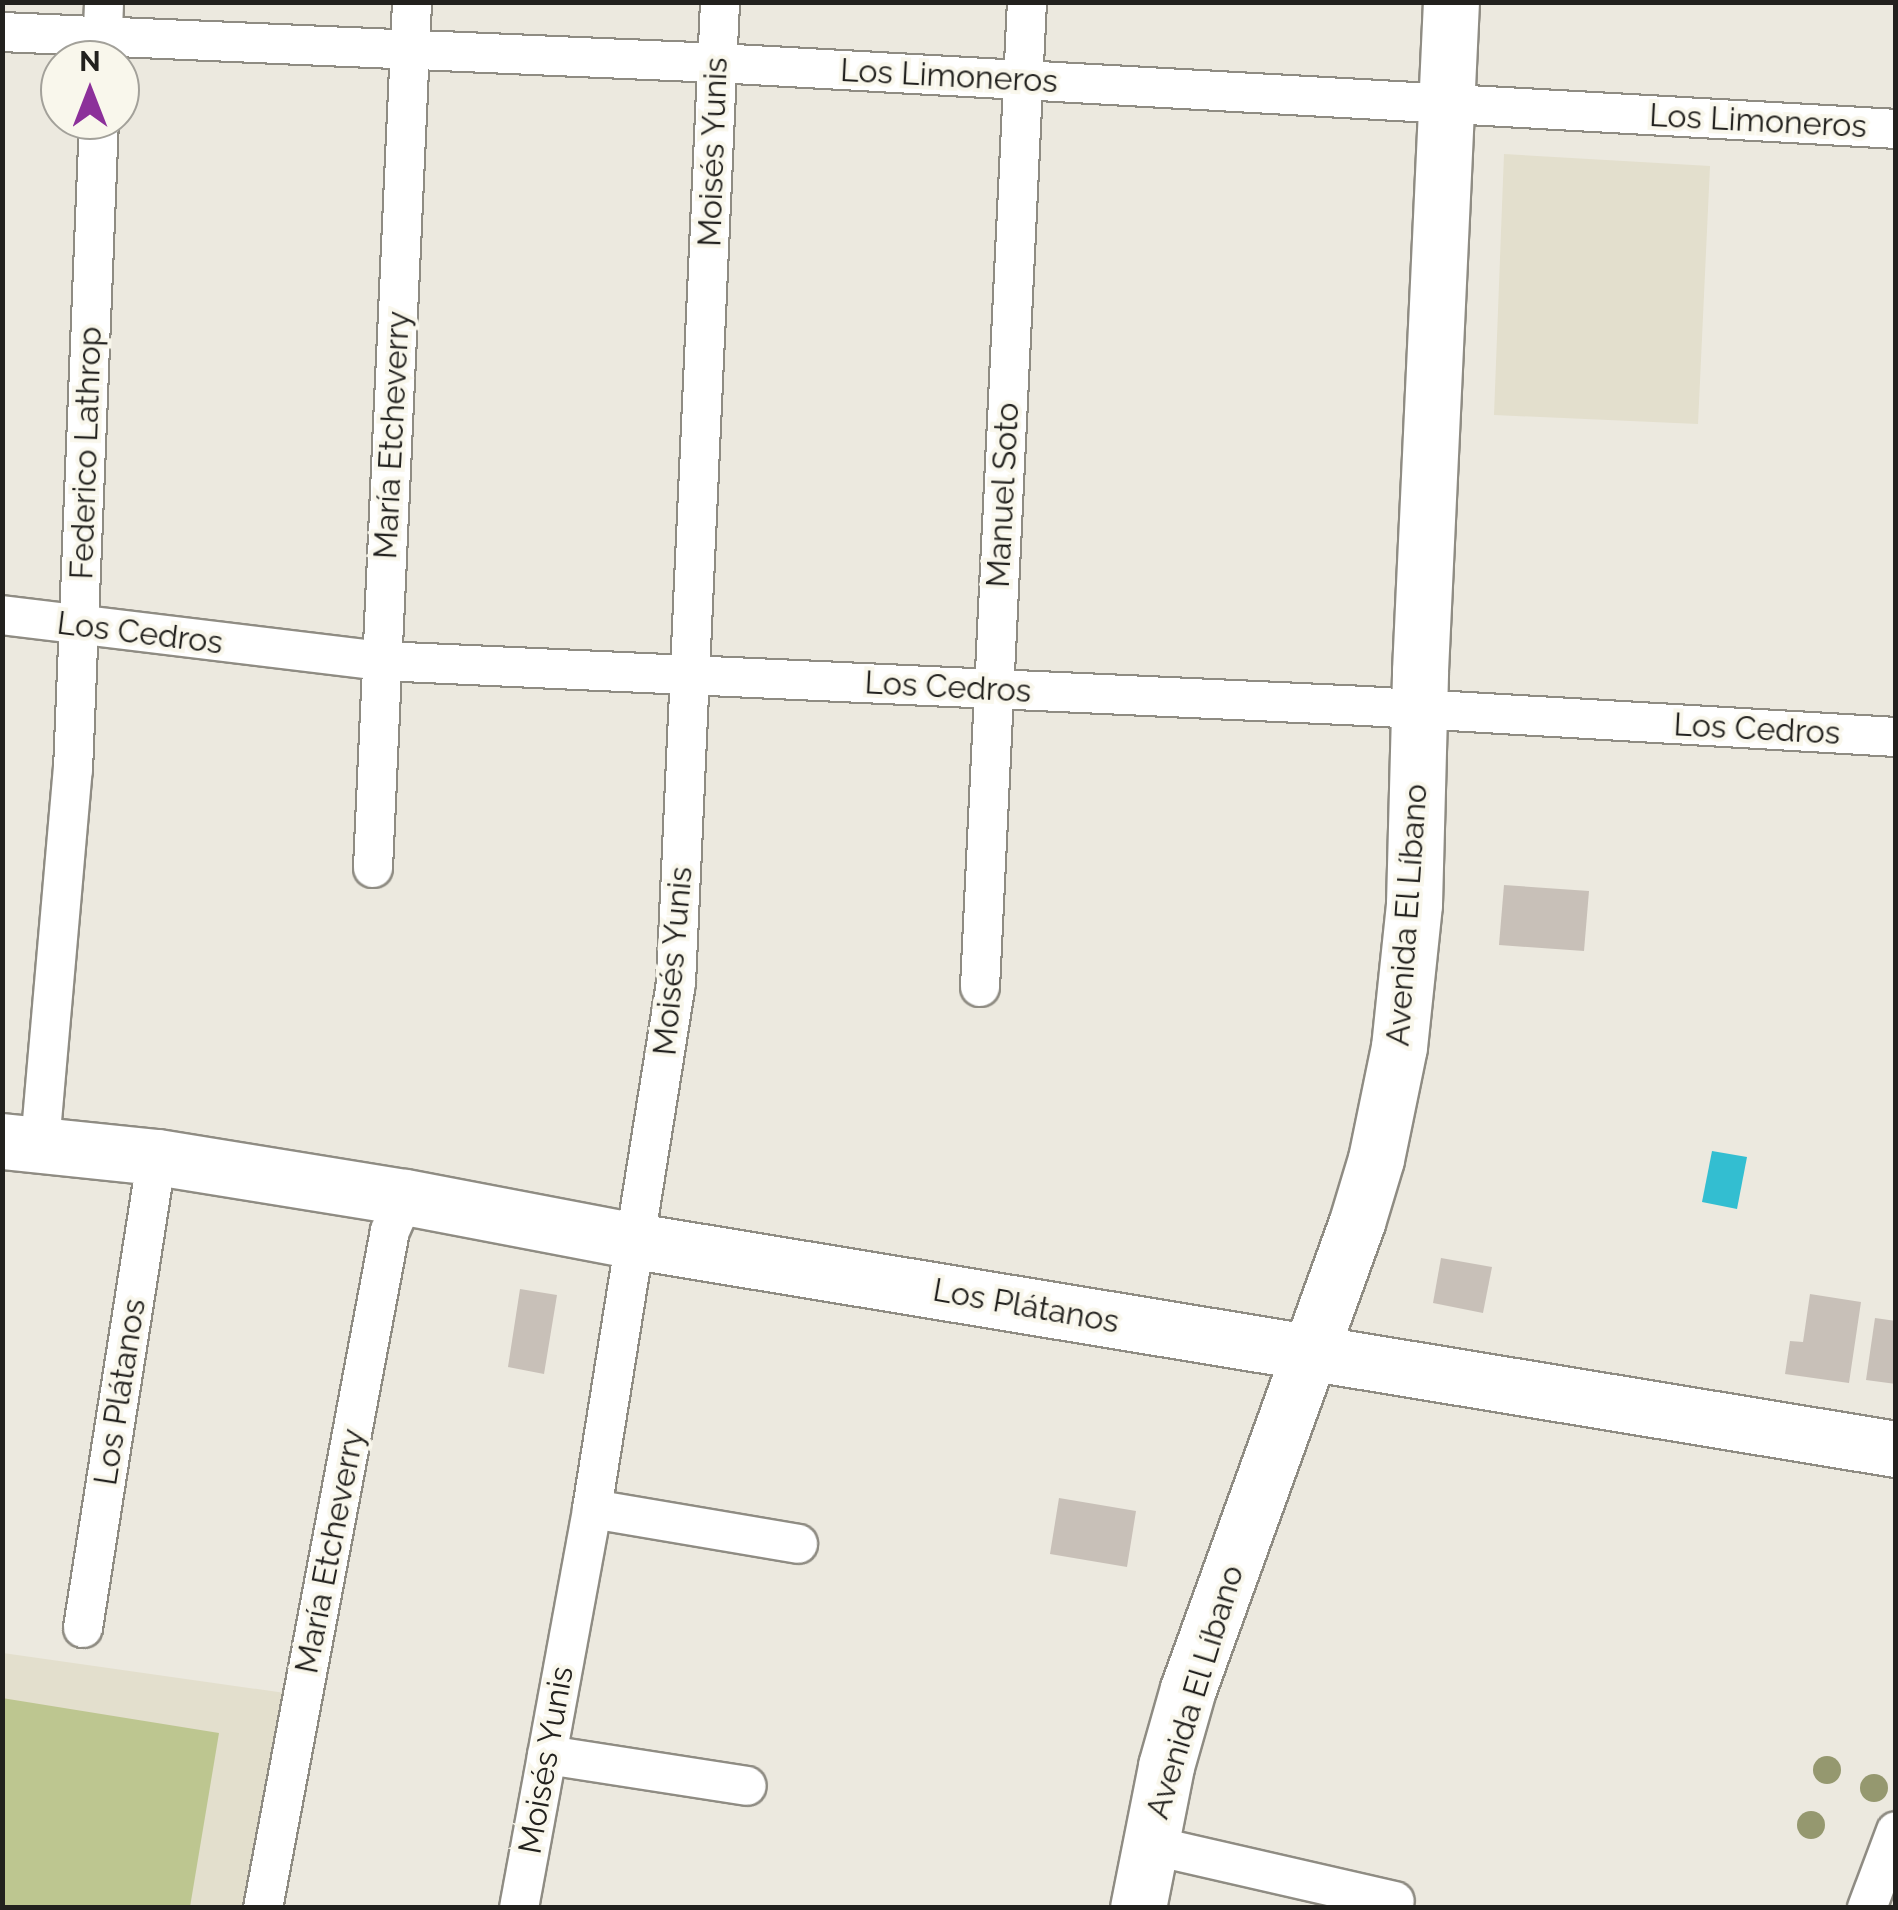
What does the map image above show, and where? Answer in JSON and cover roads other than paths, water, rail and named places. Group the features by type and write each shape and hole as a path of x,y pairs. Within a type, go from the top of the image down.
{"main road":[{"name":"Avenida El Líbano","path":"1138,1908 1188,1689 1312,1354 1376,1159 1399,1047 1414,904 1451,2"},
{"name":"Los Plátanos","path":"21,1143 157,1157 406,1197 635,1241 1896,1449"}],"street":[{"name":"María Etcheverry","path":"373,868 412,2"},
{"name":"Moisés Yunis","path":"519,1908 592,1509 676,984 720,2"},
{"name":"Manuel Soto","path":"980,986 1026,2"},
{"name":"Los Limoneros","path":"2,32 103,33 716,63 1896,128"},
{"name":"Federico Lathrop","path":"21,1143 68,857 98,140"},
{"name":"Los Cedros","path":"2,616 382,661 1419,709 1896,738"},
{"name":"Los Plátanos","path":"83,1628 157,1157"},
{"name":"María Etcheverry","path":"263,1908 390,1231 406,1197"},
{"path":"592,1509 798,1544"},
{"path":"547,1755 747,1786"},
{"path":"1150,1845 1395,1901"},
{"path":"1867,1908 1891,1854"}],"water":[{"path":"1712,1151 1747,1157 1737,1209 1702,1202"}]}
